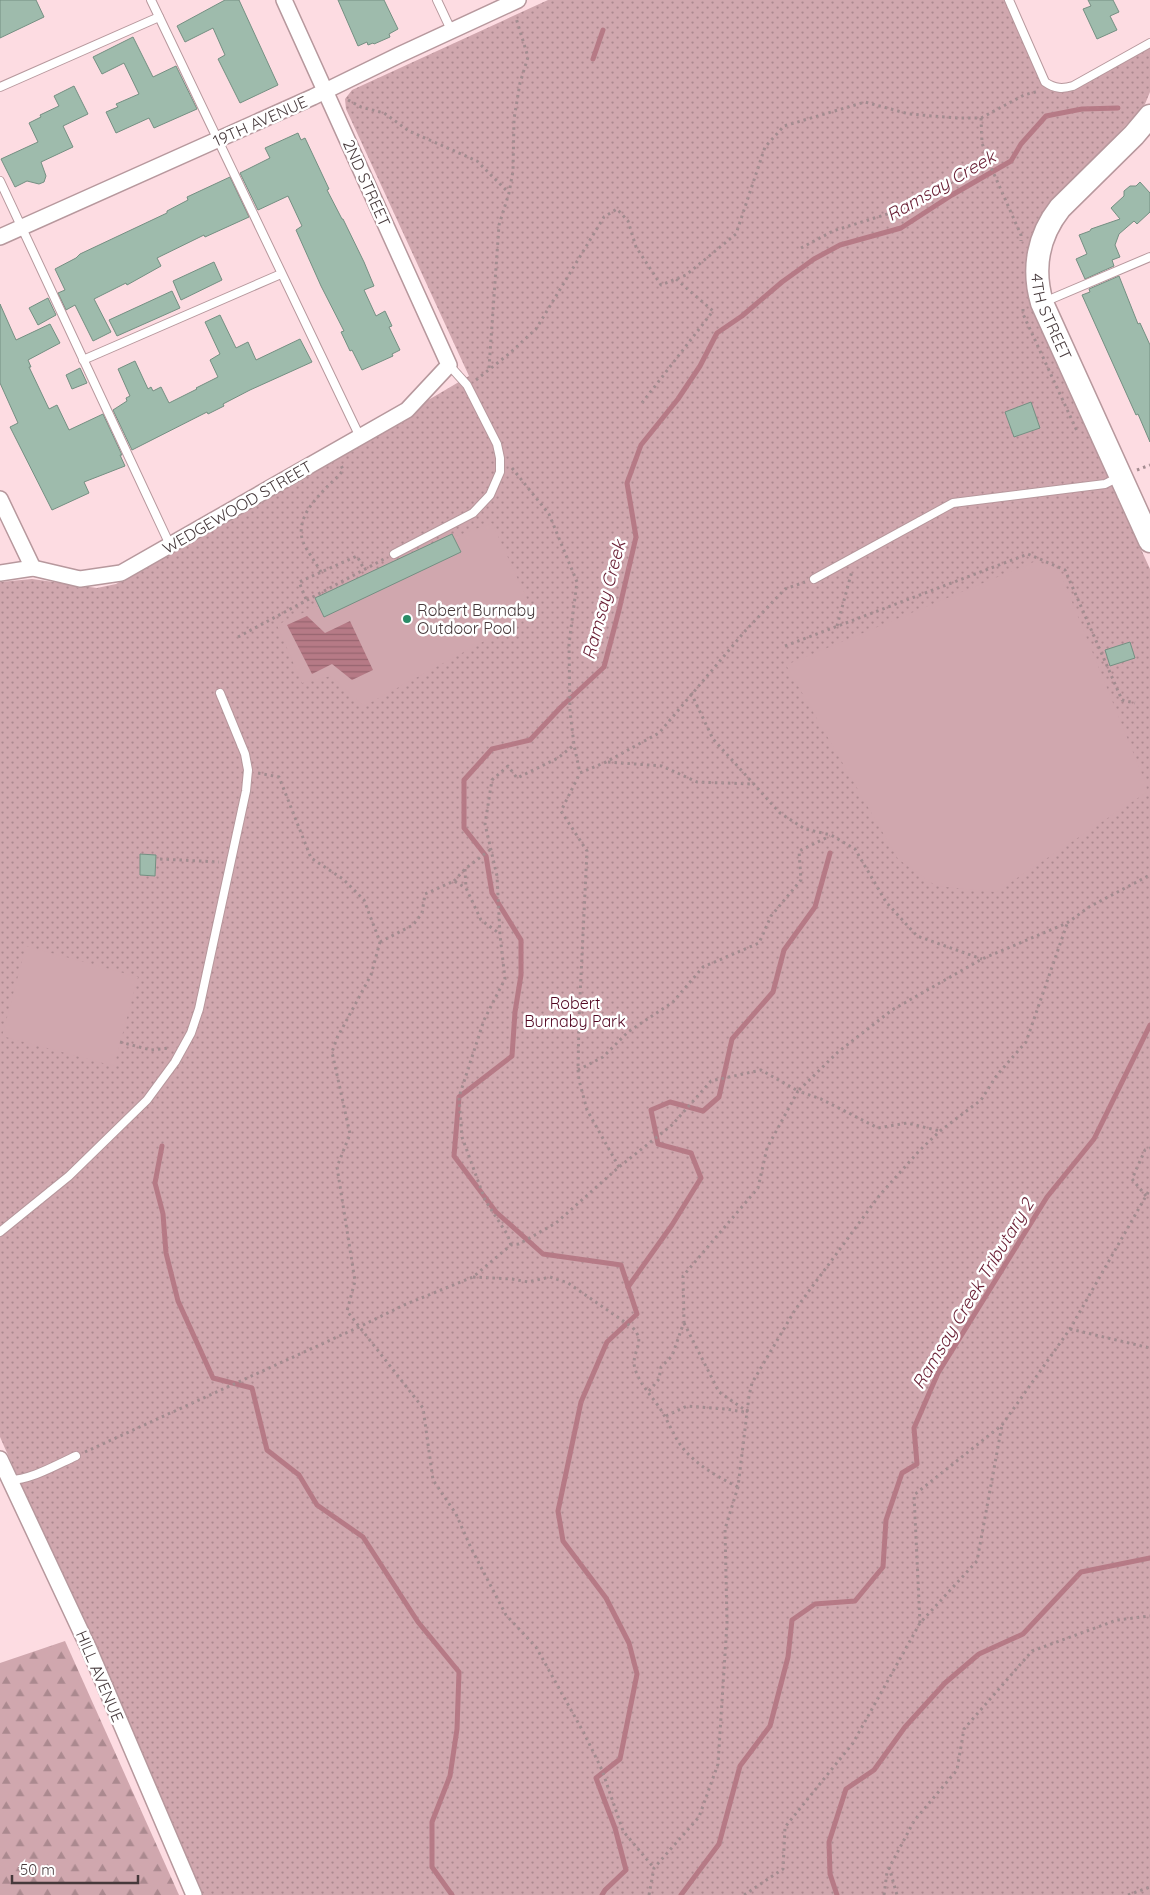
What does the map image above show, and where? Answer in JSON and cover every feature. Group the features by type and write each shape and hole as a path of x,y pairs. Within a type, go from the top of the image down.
{"street":[{"name":"2ND STREET","path":"284,0 449,366"},
{"name":"19TH AVENUE","path":"0,237 325,92 399,55 518,0"},
{"name":"4TH STREET","path":"1150,116 1134,136 1052,218 1043,237 1037,257 1037,287 1042,303 1150,541"},
{"name":"WEDGEWOOD STREET","path":"0,573 33,568 80,578 121,573 407,410 449,366"},
{"path":"0,499 33,568"},
{"name":"HILL AVENUE","path":"0,1459 4,1482 89,1649 194,1895"}],"lane":[{"path":"152,0 360,437"},
{"path":"437,0 452,32"},
{"path":"1010,0 1045,82 1057,88 1073,86 1150,43"},
{"path":"0,87 159,17"},
{"path":"0,181 170,545"},
{"path":"1042,303 1150,257"},
{"path":"84,360 281,274"},
{"path":"394,554 466,519 480,508 490,496 498,480 500,458 497,444 467,385 449,366"},
{"path":"814,579 953,503 1105,484 1121,476"},
{"path":"0,1232 69,1176 147,1100 175,1062 190,1033 199,1009 246,791 248,770 244,754 220,693"},
{"path":"4,1482 34,1474 76,1456"}],"path":[{"path":"489,369 499,225 509,193 513,171 514,120 520,83 528,57 515,16"},
{"path":"467,385 510,354 536,329 604,217 617,209 628,221 636,247 661,285 686,275 736,234 765,147 784,126 865,102 909,114 981,118 1024,95 1039,91 1045,82"},
{"path":"348,100 361,107 384,113 409,131 477,161 509,193"},
{"path":"981,118 982,143 1009,212"},
{"path":"801,248 833,231 900,210 940,190 987,158"},
{"path":"642,403 713,311 676,279"},
{"path":"321,572 304,542 302,527 305,513 325,488 343,470 335,451"},
{"path":"500,458 514,471 549,514 577,582 569,644 570,711 574,746 580,773 561,811 587,850 578,1070 587,1110 618,1167"},
{"path":"238,636 394,554"},
{"path":"785,646 1028,554 1065,570 1122,700 1135,703"},
{"path":"306,599 299,582 357,556 364,569"},
{"path":"837,626 856,556"},
{"path":"580,773 606,762 659,733 746,630 785,589 814,579"},
{"path":"691,693 713,739 780,813 805,829 831,835 855,849 886,902 917,936 982,959"},
{"path":"511,1244 507,1234 485,1200 462,1137 459,1097 484,1020 506,979 500,935 497,876 485,824 492,780 508,766 517,778 558,758 574,746"},
{"path":"606,762 662,766 697,782 753,784"},
{"path":"248,770 279,777 311,858 343,879 364,900 380,942 371,975 337,1038 332,1052 350,1134 337,1167 355,1282 347,1311 423,1408 433,1480 456,1514 506,1616 536,1647 585,1734 602,1770 623,1831 654,1868"},
{"path":"578,1070 603,1057 628,1032 673,1002 703,967 759,943 771,916 801,880 799,851 831,835"},
{"path":"380,942 413,925 422,912 425,894 454,880 490,850"},
{"path":"160,859 229,863"},
{"path":"465,869 466,888 481,920 500,935"},
{"path":"648,1391 659,1378 662,1367 672,1356 684,1322 683,1276 758,1188 767,1148 798,1091 838,1052 892,1010 982,959 1067,923 1089,907 1150,876"},
{"path":"454,880 466,888"},
{"path":"649,1895 654,1868 699,1817 718,1764 728,1623 725,1529 738,1487 752,1383 795,1310 879,1196 920,1150 940,1131 981,1100 997,1075 1026,1042 1067,923"},
{"path":"120,1042 151,1050 183,1047"},
{"path":"76,1456 359,1328 404,1304 473,1277 511,1244 519,1244 556,1223 618,1167 672,1125 710,1081 761,1070 798,1091 821,1099 878,1128 907,1123 940,1131"},
{"path":"1146,1196 1132,1179 1145,1150 1150,1148"},
{"path":"920,1624 914,1495 1002,1425 1070,1329 1150,1189"},
{"path":"473,1277 512,1279 528,1282 550,1278 568,1283 586,1294 638,1333 640,1342 635,1353 635,1368 644,1388 666,1416 682,1448 710,1472 738,1487"},
{"path":"684,1322 719,1392 748,1412"},
{"path":"1070,1329 1150,1348"},
{"path":"666,1416 687,1406 726,1408 748,1412"},
{"path":"744,1895 783,1869 785,1827 853,1743 920,1624 977,1561 1002,1425"},
{"path":"884,1895 887,1872 914,1821 957,1770 964,1730 1032,1651 1117,1620 1150,1616"},
{"path":"890,1867 896,1895"},
{"path":"1128,1895 1150,1887"}],"green space":[{"name":"Robert Burnaby Park","path":"548,0 1009,0 1045,82 1065,88 1150,43 1150,92 1145,104 1049,205 1030,301 1150,569 1150,1895 202,1895 0,1437 0,582 32,579 97,588 116,584 469,376 346,109 345,99 352,90"},
{"name":"Robert Burnaby Outdoor Pool","path":"492,523 534,614 364,706 331,676 302,683 277,625 318,606 315,598 452,534 454,537"},
{"path":"1036,561 1059,570 1146,784 1147,792 996,892 936,886 898,859 786,665"},
{"path":"26,946 138,977 114,1066 2,1036"},
{"path":"65,1641 179,1895 0,1895 0,1663"}],"shaded area":[{"path":"307,616 325,633 350,621 373,670 352,680 332,664 312,674 287,625"}],"building":[{"path":"0,0 36,0 44,17 0,38"},
{"path":"225,0 239,0 278,85 240,103 218,59 225,55 213,28 185,42 177,26"},
{"path":"338,0 384,0 398,29 389,34 390,37 374,44 368,45 367,42 358,46"},
{"path":"1088,0 1113,0 1119,12 1110,16 1117,30 1097,39 1083,9 1091,6"},
{"path":"133,37 153,77 176,66 197,109 154,128 149,118 116,133 106,112 118,107 116,104 139,94 124,63 102,74 93,57"},
{"path":"74,86 88,114 63,126 73,147 41,162 46,176 44,182 39,184 27,181 15,187 1,159 38,142 29,123 41,117 40,115 59,106 54,96"},
{"path":"298,133 301,140 305,138 329,189 327,190 364,262 374,286 364,290 376,316 385,311 392,326 389,327 400,350 392,354 393,356 362,370 341,332 344,331 296,230 302,226 288,196 258,210 240,173 270,158 265,148"},
{"path":"230,177 249,217 205,237 204,235 157,258 161,266 127,285 126,283 94,299 111,332 93,341 75,305 66,310 58,293 65,290 55,269 80,254 167,213 167,211 188,200 187,197"},
{"path":"1140,182 1150,193 1150,212 1137,224 1134,221 1119,234 1115,245 1120,257 1112,260 1114,266 1085,279 1076,259 1087,254 1079,235 1120,219 1111,208 1124,196 1124,191 1130,186 1136,186"},
{"path":"214,262 222,280 181,300 173,281"},
{"path":"1119,276 1138,324 1140,323 1150,345 1150,442 1082,295 1090,292 1089,289"},
{"path":"172,291 180,308 117,336 109,320"},
{"path":"48,298 56,315 38,325 29,308"},
{"path":"0,304 16,340 50,324 60,343 28,360 31,367 29,367 49,409 57,405 69,430 103,414 122,455 120,455 125,466 84,482 89,493 52,510 10,427 18,423 0,383"},
{"path":"220,315 236,348 248,342 256,360 300,339 312,362 250,390 223,404 224,406 208,414 207,412 132,450 113,410 127,401 126,398 130,396 118,369 135,361 148,389 151,387 153,391 161,387 169,403 197,389 218,377 210,360 220,354 205,322"},
{"path":"80,368 87,383 72,389 66,375"},
{"path":"1031,402 1040,428 1014,437 1005,412"},
{"path":"452,534 461,552 324,617 315,598"},
{"path":"1130,642 1135,658 1110,666 1105,650"},
{"path":"140,854 156,855 155,876 140,875"}],"waterway":[{"path":"593,59 603,30"},
{"name":"Ramsay Creek","path":"602,1895 626,1870 615,1828 596,1778 620,1759 637,1674 629,1643 606,1598 563,1541 558,1511 581,1402 607,1342 637,1314 621,1265 543,1254 496,1212 454,1156 459,1097 512,1056 515,1012 521,975 521,940 492,893 486,856 464,828 464,780 492,749 530,740 561,707 604,667 636,537 627,483 641,445 678,399 700,366 717,333 742,316 782,282 814,259 840,245 901,228 952,195 1011,161 1021,144 1046,116 1082,109 1118,108"},
{"path":"628,1287 672,1225 701,1178 691,1153 658,1144 651,1110 670,1102 703,1111 719,1097 732,1039 773,992 784,950 815,907 830,853"},
{"name":"Ramsay Creek Tributary 2","path":"681,1895 719,1844 740,1766 770,1726 788,1657 792,1620 815,1604 855,1601 883,1567 886,1520 902,1473 917,1464 914,1428 938,1373 1047,1197 1094,1139 1150,1025"},
{"path":"162,1146 155,1183 163,1214 166,1253 178,1301 213,1378 252,1388 267,1450 299,1475 317,1505 363,1537 418,1622 459,1672 457,1729 450,1776 432,1822 432,1867 452,1895"},
{"path":"837,1895 830,1874 829,1842 846,1789 874,1770 905,1727 945,1683 979,1654 1023,1634 1081,1572 1150,1558"}],"place":[{"name":"Robert Burnaby Outdoor Pool","path":"407,619"}]}
